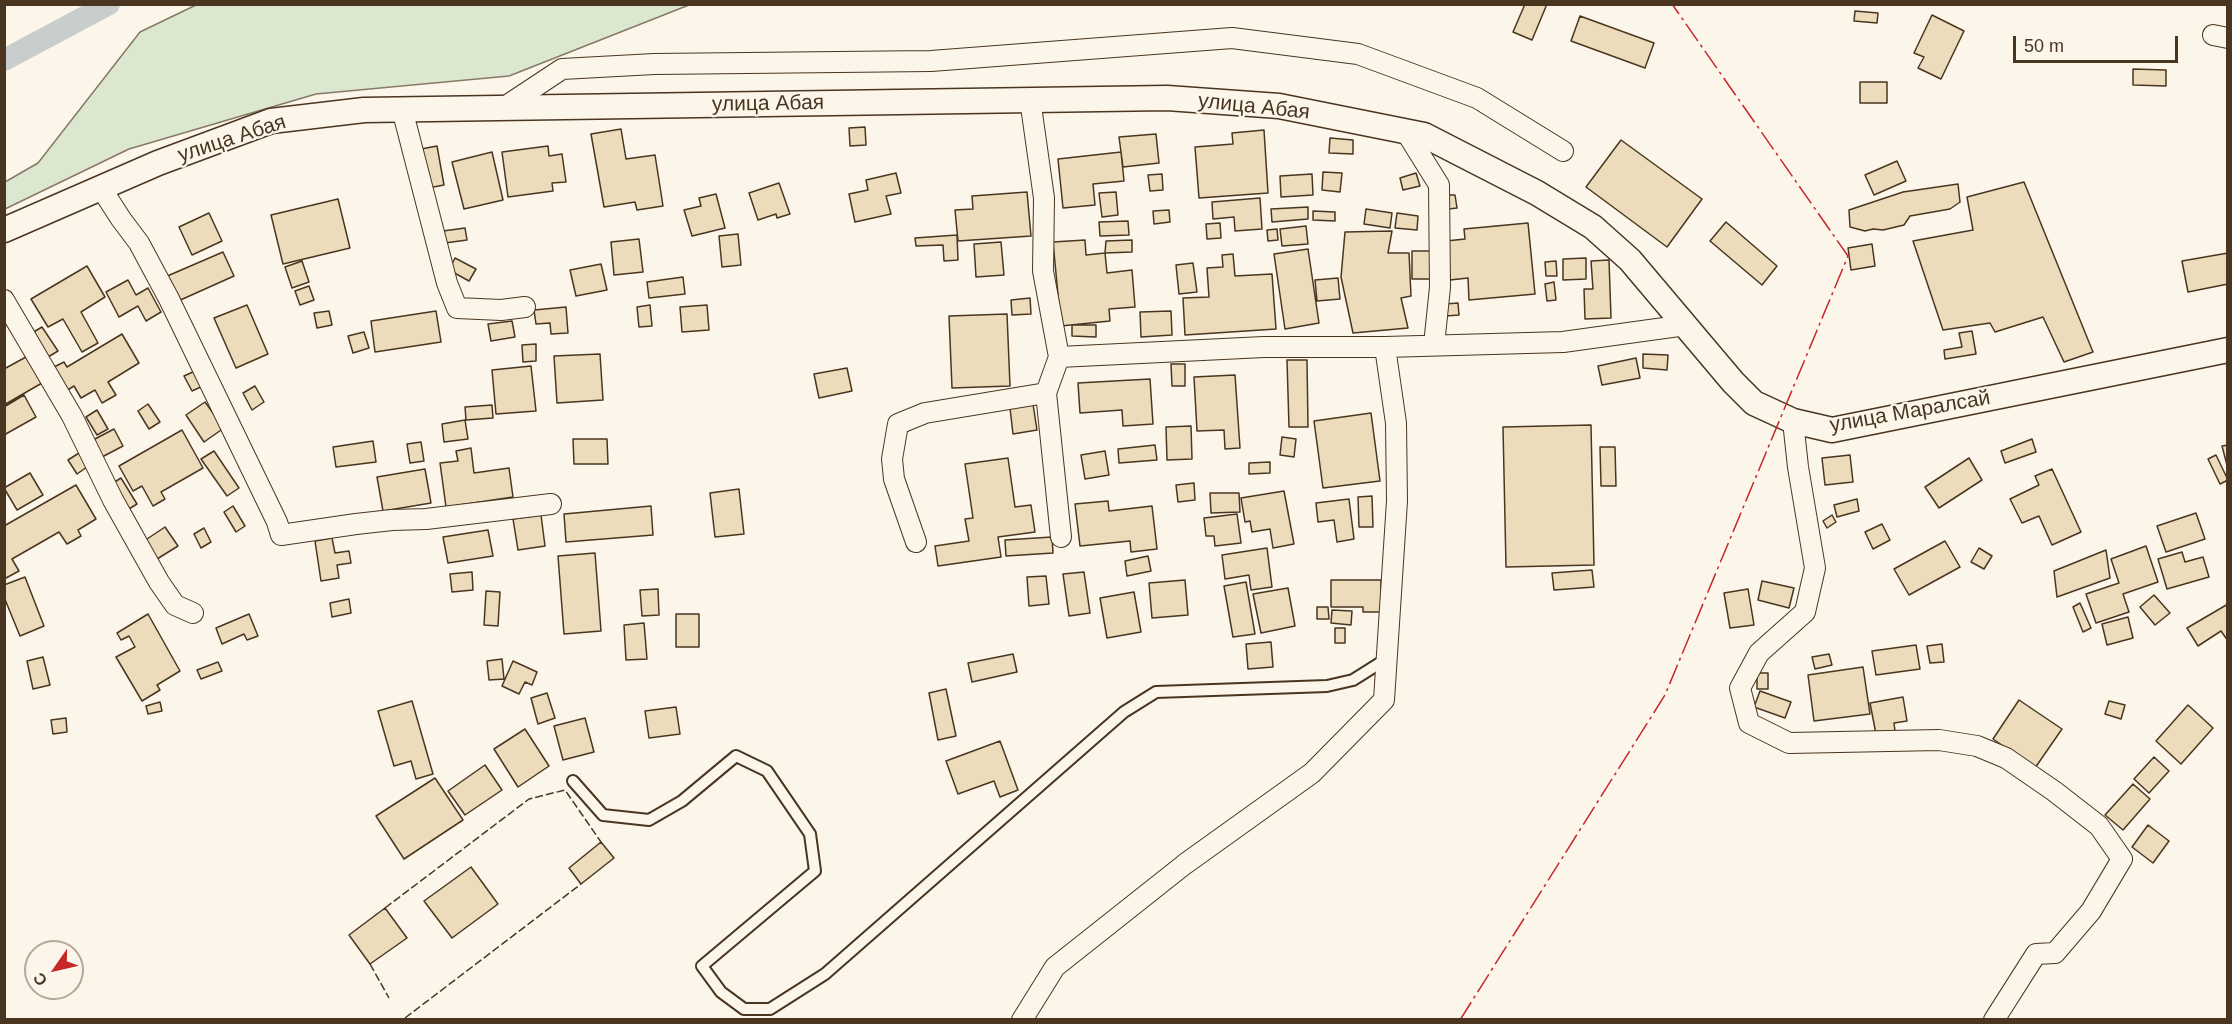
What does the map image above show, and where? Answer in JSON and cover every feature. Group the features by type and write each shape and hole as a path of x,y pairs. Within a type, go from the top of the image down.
{"street":[{"path":"503,108 562,69 654,64 931,61 1232,38 1358,54 1477,98 1563,151"},
{"name":"улица Абая","path":"4,230 158,163 271,121 364,110 402,109 1167,98 1280,106 1424,135 1537,193"},
{"path":"1030,99 1044,198 1043,271 1059,357 1046,393 1061,537"},
{"path":"402,109 447,283 457,308 501,310 525,307"},
{"path":"1406,132 1438,185 1440,287 1434,345"},
{"path":"101,188 139,243 170,299 277,522 281,535 346,525 426,519 551,504"},
{"name":"улица Маралсай","path":"1537,193 1593,227 1623,253 1733,382 1754,403 1792,421 1832,430 2228,350"},
{"path":"4,300 72,416 113,500 159,582 175,605 193,613"},
{"path":"1059,357 1264,347 1385,347 1563,342 1686,325"},
{"path":"1022,1020 1055,967 1185,864 1312,773 1384,700 1397,501 1396,423 1385,347"},
{"path":"916,542 894,479 892,459 898,424 925,413 1046,393"},
{"path":"1792,421 1815,568 1805,612 1759,653 1740,687 1749,723 1789,743 1939,740 1977,746 2006,758 2081,812 2098,826 2122,859 2091,911 2055,953 2036,954 1994,1020"}],"lane":[{"path":"573,781 603,815 649,820 682,801 736,756 767,771 810,834 815,871 702,966 721,992 744,1009 770,1010 825,974 1124,712 1156,692 1327,687 1353,680 1388,658"}],"green space":[{"path":"196,5 689,5 509,76 316,94 129,149 5,209 5,182 38,163 140,32"}],"building":[{"path":"1525,4 1547,4 1532,40 1513,32"},
{"path":"1855,11 1878,13 1877,23 1854,21"},
{"path":"1932,15 1964,31 1941,79 1918,68 1924,57 1914,53"},
{"path":"1580,16 1654,43 1645,68 1571,41"},
{"path":"2133,69 2166,70 2166,86 2133,85"},
{"path":"1860,82 1887,82 1887,103 1860,103"},
{"path":"865,127 866,145 850,146 849,128"},
{"path":"621,129 626,159 655,155 663,206 637,210 635,202 604,207 591,134"},
{"path":"1264,130 1268,193 1199,198 1195,147 1233,144 1232,133"},
{"path":"1156,134 1159,163 1123,167 1119,137"},
{"path":"1330,138 1353,140 1353,154 1329,153"},
{"path":"1621,140 1702,199 1667,247 1586,187"},
{"path":"437,146 444,185 428,188 421,149"},
{"path":"548,146 549,156 562,154 566,182 552,183 553,191 508,197 502,152"},
{"path":"492,152 503,200 464,209 452,162"},
{"path":"1121,152 1124,181 1093,184 1095,205 1063,208 1058,159"},
{"path":"1897,161 1906,181 1874,195 1865,175"},
{"path":"1323,172 1342,173 1340,192 1322,190"},
{"path":"896,173 901,193 886,196 891,214 855,222 849,194 868,190 866,180"},
{"path":"1416,173 1420,186 1403,190 1400,178"},
{"path":"1162,174 1163,190 1150,191 1148,175"},
{"path":"1312,174 1313,195 1281,197 1280,176"},
{"path":"2024,182 2093,352 2064,362 2043,317 1995,332 1990,323 1943,330 1913,241 1973,230 1967,197"},
{"path":"779,183 790,214 777,218 776,214 758,220 749,193"},
{"path":"1958,184 1960,202 1950,209 1910,216 1904,225 1883,230 1865,231 1850,227 1849,210 1903,192"},
{"path":"1027,192 1031,236 958,241 955,210 973,209 972,196"},
{"path":"1116,192 1118,215 1102,217 1099,193"},
{"path":"716,194 725,228 692,236 684,210 701,206 699,198"},
{"path":"1448,195 1455,195 1457,208 1449,209"},
{"path":"1260,198 1262,229 1235,231 1234,217 1213,219 1212,202"},
{"path":"338,199 350,248 283,264 271,215"},
{"path":"1308,207 1308,219 1272,222 1271,209"},
{"path":"1366,209 1392,213 1390,228 1364,224"},
{"path":"1169,210 1170,222 1154,224 1153,211"},
{"path":"1313,211 1335,212 1335,221 1313,220"},
{"path":"209,213 222,241 192,255 179,227"},
{"path":"1397,213 1418,216 1417,230 1395,228"},
{"path":"1128,221 1129,235 1100,236 1099,222"},
{"path":"1726,222 1777,266 1762,285 1710,241"},
{"path":"1220,223 1221,238 1207,239 1206,224"},
{"path":"1528,223 1535,294 1469,300 1468,278 1450,280 1446,241 1465,239 1464,229"},
{"path":"1306,226 1308,244 1282,246 1280,229"},
{"path":"465,228 467,240 445,243 443,231"},
{"path":"1277,229 1278,240 1268,241 1267,230"},
{"path":"1392,231 1388,253 1409,253 1411,296 1401,298 1408,328 1353,333 1341,277 1345,232"},
{"path":"738,234 741,265 722,267 719,236"},
{"path":"957,235 958,260 944,261 943,245 916,246 915,238"},
{"path":"639,239 643,272 614,275 611,242"},
{"path":"1085,240 1086,255 1105,253 1107,273 1132,270 1135,307 1109,309 1110,321 1061,326 1053,242"},
{"path":"1132,240 1132,252 1105,253 1106,241"},
{"path":"1001,242 1004,275 976,277 974,244"},
{"path":"1872,244 1875,266 1851,270 1848,248"},
{"path":"1308,249 1319,323 1285,329 1274,254"},
{"path":"1412,251 1432,251 1432,279 1412,279"},
{"path":"223,252 234,276 176,302 165,277"},
{"path":"2228,253 2228,284 2188,292 2182,261"},
{"path":"1233,254 1235,276 1272,274 1276,329 1185,335 1183,298 1209,297 1207,268 1223,267 1222,255"},
{"path":"455,258 476,269 469,281 449,270"},
{"path":"1586,258 1586,279 1563,280 1563,259"},
{"path":"1609,260 1611,318 1585,319 1584,289 1593,289 1591,261"},
{"path":"302,261 309,282 292,288 285,267"},
{"path":"1556,261 1557,276 1546,276 1545,262"},
{"path":"1193,263 1197,292 1179,294 1176,265"},
{"path":"601,264 607,290 576,296 570,270"},
{"path":"87,266 105,297 81,312 98,343 82,352 63,319 48,327 31,299"},
{"path":"683,277 685,294 649,298 647,282"},
{"path":"1338,278 1340,299 1317,301 1315,280"},
{"path":"128,280 136,295 148,288 161,312 146,321 138,306 119,317 106,292"},
{"path":"1554,282 1556,300 1547,301 1545,284"},
{"path":"309,286 314,300 300,305 295,291"},
{"path":"1030,298 1031,314 1012,315 1011,300"},
{"path":"1458,303 1459,315 1446,316 1445,304"},
{"path":"247,305 268,354 236,368 214,318"},
{"path":"650,305 652,326 639,327 637,307"},
{"path":"707,305 709,330 682,332 680,307"},
{"path":"566,307 568,333 551,334 550,323 536,324 534,310"},
{"path":"329,311 332,325 317,328 314,313"},
{"path":"436,311 441,342 375,352 371,321"},
{"path":"1171,311 1172,335 1141,337 1140,312"},
{"path":"1007,314 1010,386 952,388 949,316"},
{"path":"512,321 515,337 491,341 488,324"},
{"path":"1072,325 1096,325 1096,337 1072,336"},
{"path":"42,327 58,351 48,357 32,333"},
{"path":"1972,331 1976,354 1945,359 1944,350 1962,347 1959,333"},
{"path":"364,332 369,348 353,353 348,336"},
{"path":"122,334 139,363 108,382 116,395 102,403 95,390 81,398 74,386 66,391 52,368 64,362 67,367"},
{"path":"536,344 536,361 523,362 522,345"},
{"path":"600,354 603,400 557,403 554,356"},
{"path":"1643,354 1668,355 1667,370 1643,368"},
{"path":"26,357 42,383 4,405 4,369"},
{"path":"1636,358 1640,378 1602,385 1598,366"},
{"path":"1287,360 1307,360 1308,427 1289,427"},
{"path":"1171,364 1185,364 1185,386 1172,386"},
{"path":"531,366 536,411 496,414 492,370"},
{"path":"847,368 852,391 819,398 814,374"},
{"path":"195,371 203,386 192,391 184,376"},
{"path":"1235,375 1240,448 1225,449 1224,430 1197,431 1194,377"},
{"path":"1150,379 1153,424 1123,426 1122,410 1080,413 1078,383"},
{"path":"255,386 264,402 252,410 243,393"},
{"path":"24,395 36,417 4,435 4,407"},
{"path":"205,402 224,428 204,442 186,415"},
{"path":"148,404 160,422 149,429 138,411"},
{"path":"1033,404 1037,430 1013,434 1010,408"},
{"path":"492,405 493,418 466,420 465,407"},
{"path":"97,410 108,429 97,435 86,417"},
{"path":"1371,413 1380,481 1323,488 1314,421"},
{"path":"465,420 468,439 444,442 442,424"},
{"path":"1591,425 1594,565 1506,567 1503,427"},
{"path":"1191,426 1192,459 1167,460 1166,427"},
{"path":"114,429 123,446 102,457 93,440"},
{"path":"182,430 203,468 161,492 165,499 153,506 142,486 133,491 119,466"},
{"path":"1282,437 1296,439 1294,457 1280,455"},
{"path":"573,439 607,439 608,464 574,464"},
{"path":"2032,439 2036,452 2005,463 2001,451"},
{"path":"373,441 376,462 336,467 333,447"},
{"path":"421,442 424,461 410,463 407,444"},
{"path":"1155,445 1157,460 1119,463 1118,449"},
{"path":"2228,445 2228,469 2222,446"},
{"path":"1600,447 1615,447 1616,486 1601,486"},
{"path":"471,448 474,473 509,468 513,497 446,507 440,463 458,461 456,451"},
{"path":"214,451 239,488 227,496 201,459"},
{"path":"1105,451 1109,475 1085,479 1081,455"},
{"path":"79,453 87,467 77,474 68,460"},
{"path":"1850,455 1853,482 1825,485 1822,458"},
{"path":"2216,455 2228,480 2220,484 2208,459"},
{"path":"1008,458 1015,507 1031,505 1035,532 998,537 1001,557 938,566 935,546 969,541 965,519 973,518 965,464"},
{"path":"1969,458 1982,480 1939,508 1925,487"},
{"path":"1270,462 1270,473 1249,474 1249,463"},
{"path":"425,469 431,503 383,511 377,477"},
{"path":"2052,469 2081,532 2052,545 2039,516 2022,523 2010,499 2039,485 2035,476"},
{"path":"30,473 43,495 17,510 4,488"},
{"path":"121,478 137,504 129,509 113,483"},
{"path":"1194,483 1195,500 1178,502 1176,485"},
{"path":"76,485 96,519 78,530 81,536 67,544 59,532 12,559 19,571 6,578 4,575 4,526"},
{"path":"739,489 744,534 715,537 710,493"},
{"path":"1284,491 1294,544 1273,548 1270,529 1252,532 1250,521 1245,522 1241,498"},
{"path":"1210,493 1239,493 1240,512 1211,513"},
{"path":"1372,496 1373,527 1359,527 1358,497"},
{"path":"1349,499 1354,539 1337,542 1334,520 1318,522 1316,503"},
{"path":"1857,499 1859,511 1837,517 1834,505"},
{"path":"1108,501 1109,511 1152,506 1157,549 1131,552 1130,541 1080,546 1075,504"},
{"path":"233,506 245,526 236,532 224,512"},
{"path":"651,506 653,535 566,542 564,514"},
{"path":"2196,513 2205,539 2166,552 2157,526"},
{"path":"1237,514 1241,543 1215,546 1214,536 1206,536 1204,518"},
{"path":"541,515 545,546 518,550 513,519"},
{"path":"1832,515 1836,522 1827,528 1823,521"},
{"path":"1882,524 1890,540 1873,549 1865,532"},
{"path":"165,527 178,546 157,559 144,541"},
{"path":"204,528 211,542 201,548 194,534"},
{"path":"488,530 493,556 448,563 443,537"},
{"path":"1052,537 1053,553 1006,556 1005,540"},
{"path":"332,538 335,553 349,551 351,563 337,565 339,578 321,581 315,541"},
{"path":"1945,541 1960,567 1909,595 1894,569"},
{"path":"2146,546 2158,582 2123,594 2129,612 2096,623 2086,594 2119,583 2111,559"},
{"path":"1267,548 1272,587 1251,590 1249,575 1225,579 1222,555"},
{"path":"1979,548 1992,556 1984,569 1971,562"},
{"path":"2106,550 2110,578 2057,597 2054,571"},
{"path":"2182,552 2185,562 2203,557 2209,577 2167,589 2158,559"},
{"path":"595,553 601,631 564,634 558,556"},
{"path":"1148,556 1151,571 1127,576 1125,561"},
{"path":"1592,570 1594,587 1554,590 1552,573"},
{"path":"472,572 473,590 452,592 450,574"},
{"path":"1084,572 1090,613 1069,616 1063,574"},
{"path":"1046,576 1049,604 1029,606 1027,577"},
{"path":"25,577 44,626 20,636 4,597 4,585"},
{"path":"1185,580 1188,615 1152,618 1149,583"},
{"path":"1331,580 1381,580 1381,612 1363,612 1363,607 1331,607"},
{"path":"1762,581 1794,588 1789,608 1758,600"},
{"path":"1246,582 1255,634 1233,637 1224,586"},
{"path":"1288,588 1295,626 1261,633 1253,594"},
{"path":"658,589 659,615 642,616 640,590"},
{"path":"1748,589 1754,625 1730,628 1724,593"},
{"path":"486,591 500,592 498,626 484,625"},
{"path":"1134,592 1141,632 1107,638 1100,598"},
{"path":"2154,595 2170,613 2155,625 2140,607"},
{"path":"349,599 351,613 332,617 330,603"},
{"path":"2080,603 2091,628 2083,632 2073,607"},
{"path":"2228,604 2228,641 2221,631 2198,646 2187,628"},
{"path":"1317,607 1328,607 1329,619 1317,619"},
{"path":"1332,610 1352,611 1351,625 1331,623"},
{"path":"148,614 180,671 157,685 160,690 142,701 116,657 135,647 129,636 121,640 117,633"},
{"path":"249,614 258,636 247,640 244,634 222,644 216,628"},
{"path":"676,614 699,614 699,647 676,647"},
{"path":"2128,617 2133,638 2107,645 2102,624"},
{"path":"644,623 647,659 626,660 624,625"},
{"path":"1335,628 1345,628 1345,643 1335,643"},
{"path":"1271,642 1273,667 1248,669 1246,644"},
{"path":"1942,644 1944,662 1930,663 1927,646"},
{"path":"1916,645 1920,669 1876,675 1872,651"},
{"path":"1013,654 1017,672 972,682 968,663"},
{"path":"1829,654 1832,665 1815,669 1812,657"},
{"path":"43,657 50,685 33,689 27,661"},
{"path":"502,659 504,679 489,680 487,661"},
{"path":"513,661 537,672 532,685 525,682 519,694 502,686"},
{"path":"218,662 222,671 201,679 197,670"},
{"path":"1863,667 1870,714 1814,721 1808,675"},
{"path":"1757,673 1768,673 1768,689 1757,689"},
{"path":"946,689 956,736 938,740 929,693"},
{"path":"1760,691 1791,702 1785,718 1754,707"},
{"path":"547,693 555,718 538,724 531,698"},
{"path":"1903,697 1907,721 1894,723 1895,731 1876,734 1870,703"},
{"path":"2019,700 2062,729 2035,768 1993,739"},
{"path":"412,701 433,774 416,779 411,761 394,766 378,711"},
{"path":"2109,701 2125,705 2121,719 2105,714"},
{"path":"160,702 162,711 148,714 146,706"},
{"path":"2188,705 2213,728 2181,764 2156,741"},
{"path":"676,707 680,734 649,738 645,711"},
{"path":"66,718 67,732 53,734 51,720"},
{"path":"585,718 594,752 563,760 554,726"},
{"path":"525,729 549,766 518,787 494,749"},
{"path":"1000,741 1018,790 1000,797 994,781 958,794 946,761"},
{"path":"2154,757 2169,771 2149,793 2134,779"},
{"path":"485,765 502,790 465,815 448,791"},
{"path":"435,778 463,820 404,859 376,816"},
{"path":"2133,784 2150,799 2123,830 2105,815"},
{"path":"2148,825 2169,841 2153,863 2132,847"},
{"path":"601,842 614,858 581,884 569,868"},
{"path":"471,867 498,904 452,938 424,901"},
{"path":"385,908 407,938 370,964 349,935"}],"waterway":[{"path":"4,60 109,4"}],"fence":[{"path":"385,908 529,799 565,790 601,842"},
{"path":"405,1018 581,884"},
{"path":"370,964 389,998"}],"power":[{"path":"1460,1020 1665,695 1848,256 1672,4"}]}
